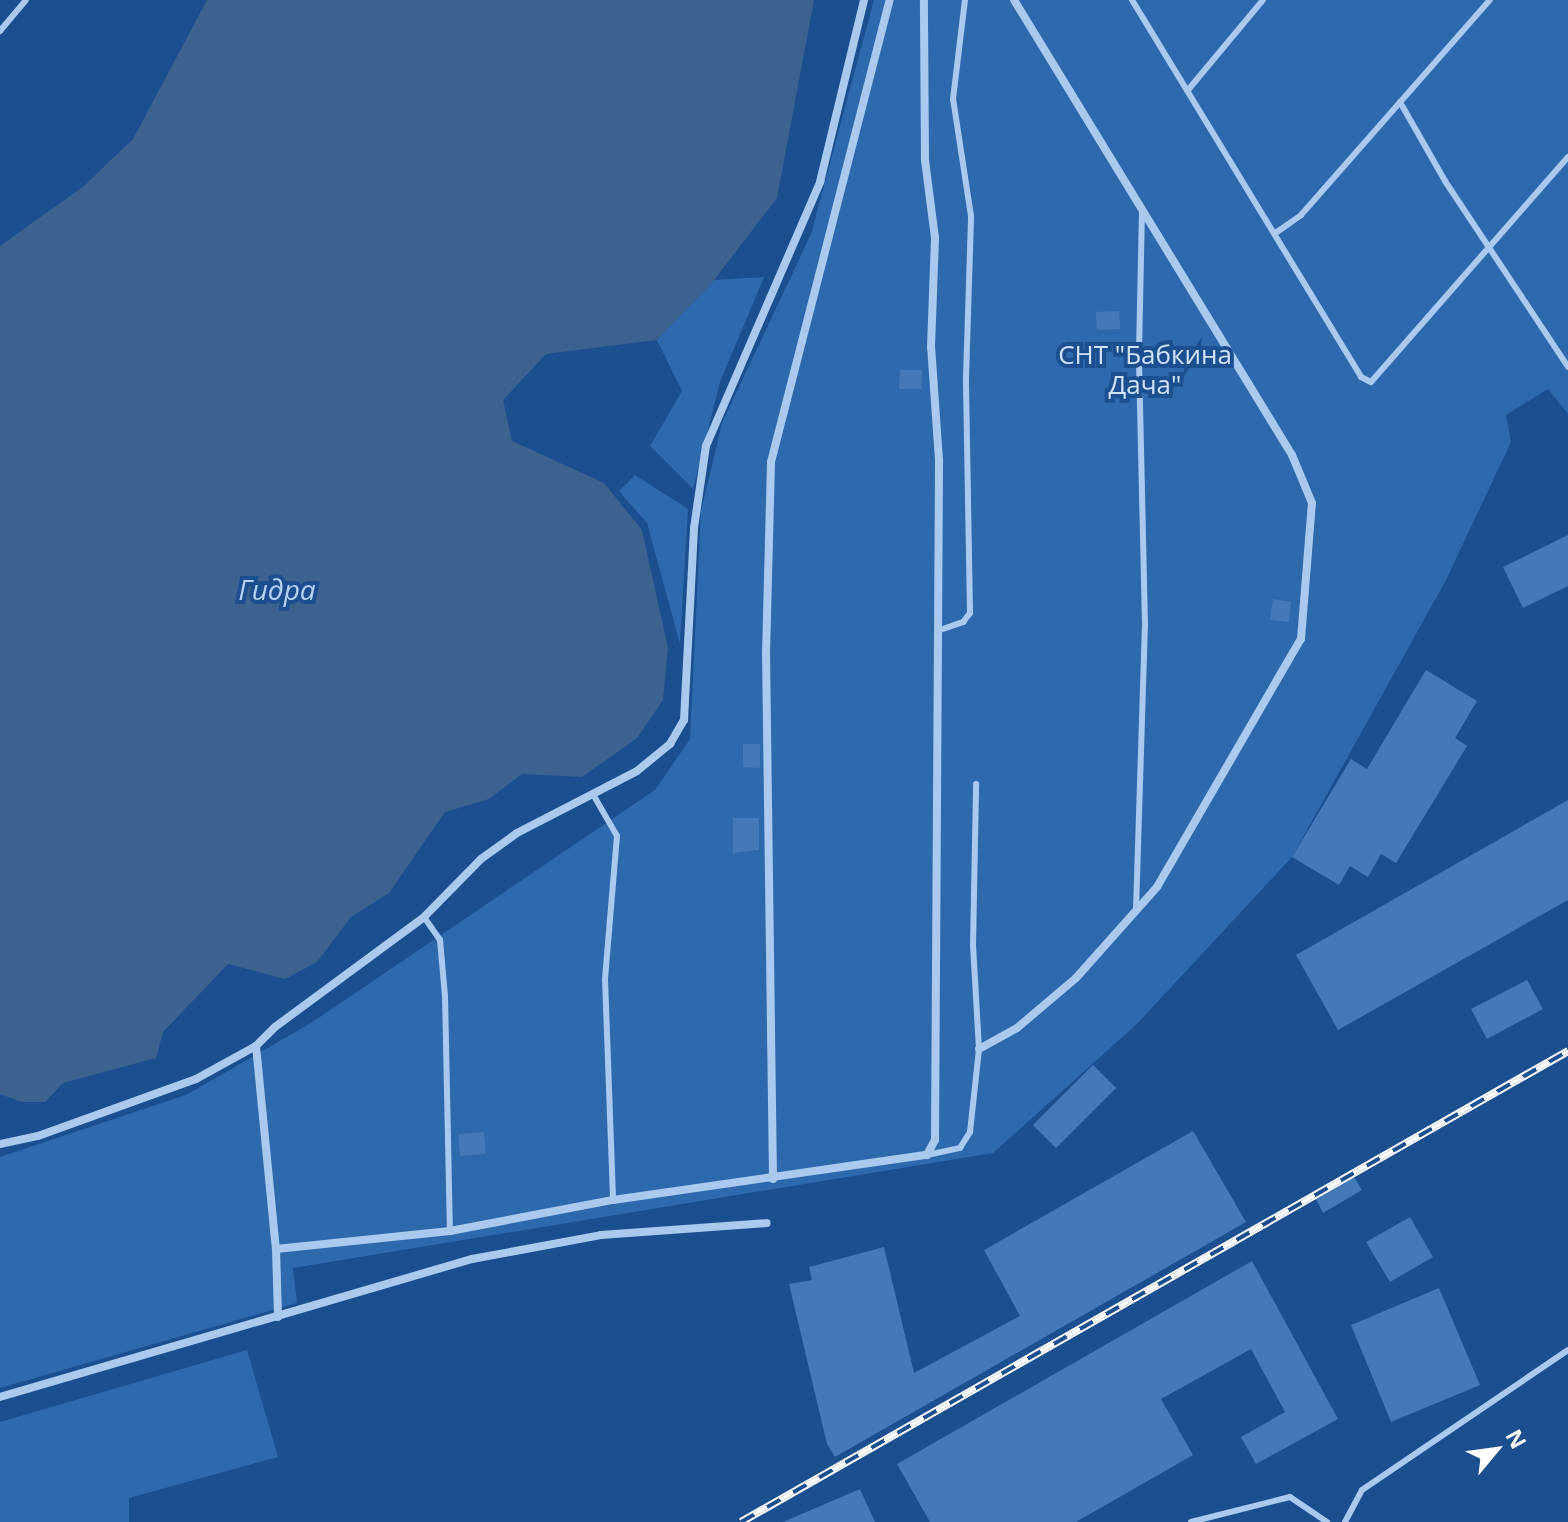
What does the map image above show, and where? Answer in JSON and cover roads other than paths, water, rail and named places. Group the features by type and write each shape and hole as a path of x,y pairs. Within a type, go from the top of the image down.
{"street":[{"path":"0,1144 38,1136 196,1079 256,1046 424,917 481,859 517,833 594,796 637,771 670,744 684,720 694,528 706,446 820,182 864,0"},
{"path":"773,1179 766,654 771,462 890,0"},
{"path":"276,1249 450,1231 613,1200 927,1155 935,1140 939,460 931,347 935,238 925,160 924,0"},
{"path":"979,1049 1017,1028 1076,978 1157,887 1301,639 1312,503 1292,455 1014,0"},
{"path":"256,1046 276,1249 278,1317"},
{"path":"0,1397 472,1259 601,1235 767,1223"}],"lane":[{"path":"0,31 26,0"},
{"path":"937,631 963,622 970,613 966,378 971,216 953,99 965,0"},
{"path":"1132,0 1277,232 1361,377 1371,382 1568,157"},
{"path":"1188,90 1263,0"},
{"path":"1277,232 1301,215 1490,0"},
{"path":"1400,102 1568,367"},
{"path":"1136,910 1145,625 1139,353 1142,210"},
{"path":"927,1155 960,1148 970,1132 979,1049 973,946 976,784"},
{"path":"594,796 617,836 605,979 613,1200"},
{"path":"424,917 440,940 445,996 450,1231"},
{"path":"1345,1522 1362,1490 1568,1350"},
{"path":"1191,1522 1290,1497 1327,1522"}],"water":[{"name":"Гидра","path":"207,0 814,0 777,198 714,280 657,340 546,354 503,400 512,441 604,483 642,530 668,648 663,700 637,738 582,777 522,774 489,799 445,812 389,893 351,917 317,962 285,979 228,964 163,1032 156,1058 63,1083 45,1102 22,1102 0,1094 0,246 84,186 133,139"}],"railway":[{"path":"741,1522 1568,1051"}],"park label":[{"name":"СНТ \"Бабкина Дача\"","path":"1145,370"}]}
